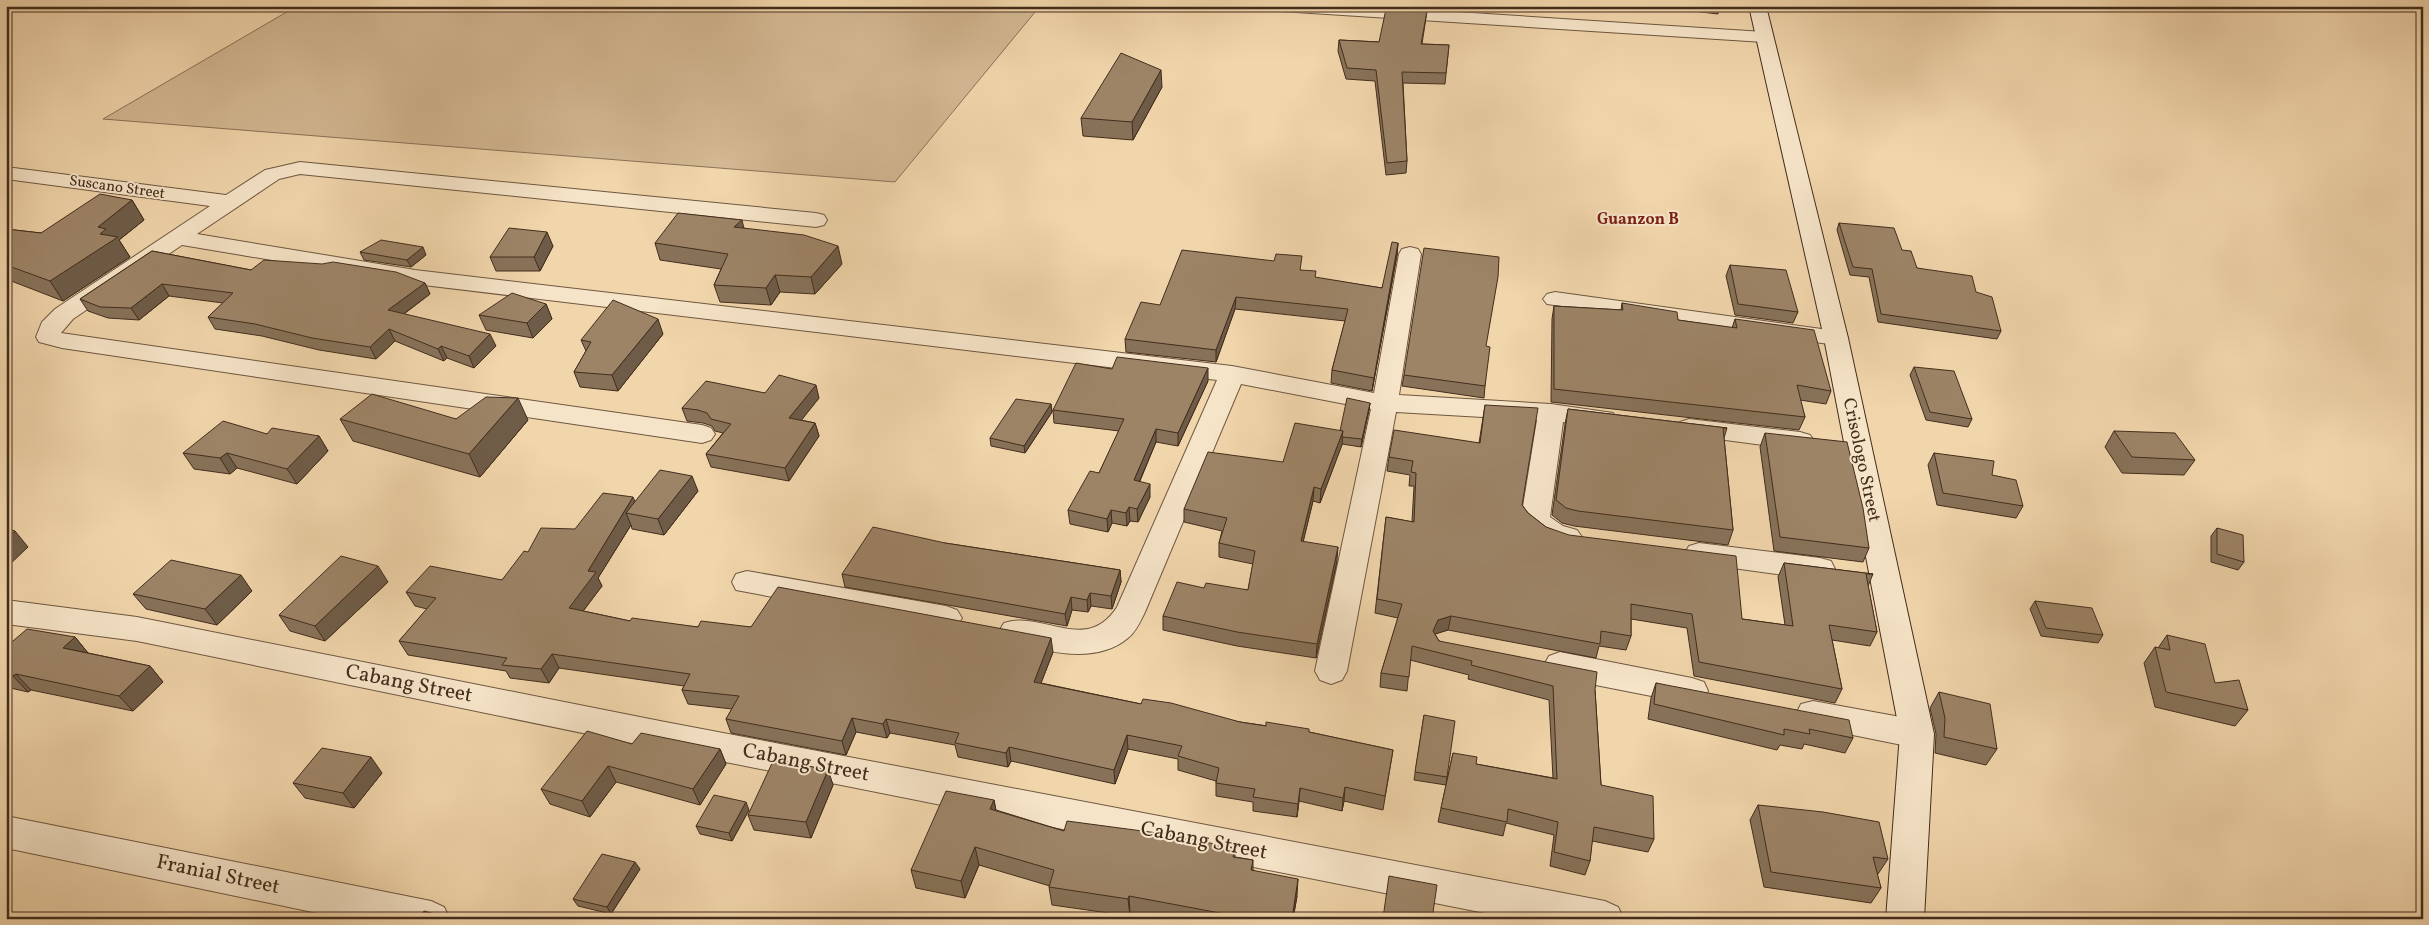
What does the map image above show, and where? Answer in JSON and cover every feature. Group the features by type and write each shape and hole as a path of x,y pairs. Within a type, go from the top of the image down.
{"street":[{"path":"1280,6 1539,14 1764,37"},
{"name":"Crisologo Street","path":"1757,6 1836,338 1917,734 1905,919"},
{"path":"702,434 48,337 51,327 64,314 180,238 227,202 272,174 300,168 816,220"},
{"name":"Suscano Street","path":"6,173 227,202"},
{"path":"180,238 415,277 1232,374 1385,403 1551,412 1628,421"},
{"path":"1331,670 1385,403 1410,254"},
{"path":"1555,299 1836,338"},
{"path":"748,582 1076,642 1094,640 1117,630 1130,612 1232,374"},
{"path":"1551,412 1535,519 1545,530 1555,535 1592,540"},
{"path":"1666,426 1859,448"},
{"path":"1670,550 1886,578"},
{"name":"Cabang Street","path":"6,612 137,629 660,735 1605,919"},
{"path":"1536,661 1722,696"},
{"path":"1780,707 1917,734"},
{"name":"Franial Street","path":"6,832 431,919"}],"shaded area":[{"path":"297,6 1040,6 895,182 103,119"}],"building":[{"path":"1386,9 1427,11 1421,44 1449,45 1446,73 1402,72 1407,161 1387,163 1376,70 1347,68 1339,40 1379,42"},
{"path":"1121,53 1161,70 1132,122 1081,118"},
{"path":"100,194 132,200 98,227 106,229 100,234 118,237 50,281 6,265 6,229 41,233"},
{"path":"678,213 742,220 734,227 804,235 838,246 811,277 775,275 766,288 714,285 728,254 655,243"},
{"path":"1839,223 1894,228 1902,250 1911,251 1917,268 1972,276 1976,292 1992,297 2001,331 1881,314 1872,269 1853,267"},
{"path":"509,228 547,232 534,257 490,257"},
{"path":"381,240 423,247 407,260 360,252"},
{"path":"1392,242 1398,243 1374,378 1332,370 1348,309 1236,297 1216,350 1125,339 1141,302 1160,305 1182,250 1274,261 1276,254 1302,256 1300,270 1316,271 1315,277 1382,288"},
{"path":"1424,248 1499,257 1498,277 1486,346 1490,347 1485,386 1404,375"},
{"path":"152,251 251,270 264,260 322,264 333,262 396,272 425,283 388,310 490,334 469,356 441,346 438,349 389,329 370,347 312,338 255,324 208,317 233,293 162,284 131,308 100,307 80,299"},
{"path":"1730,265 1786,270 1798,312 1738,304"},
{"path":"512,293 546,304 527,323 479,315"},
{"path":"613,300 658,319 612,375 574,372 591,342 581,340"},
{"path":"1622,303 1677,312 1678,320 1737,328 1735,319 1814,330 1831,391 1797,385 1805,417 1554,389 1554,306 1623,310"},
{"path":"1117,357 1208,368 1178,433 1156,429 1134,480 1150,484 1137,509 1129,507 1126,513 1111,510 1107,519 1068,510 1090,471 1099,473 1124,419 1053,410 1076,363 1112,369"},
{"path":"1914,367 1954,371 1972,419 1930,412"},
{"path":"779,375 816,385 789,418 815,423 785,468 706,454 731,424 711,419 707,413 698,410 682,408 706,381 765,393"},
{"path":"372,394 456,419 486,397 518,398 469,454 340,419"},
{"path":"1347,398 1370,403 1362,439 1342,437 1343,431 1340,431"},
{"path":"1016,399 1051,404 1024,446 990,438"},
{"path":"1485,405 1538,408 1522,505 1528,513 1546,527 1569,535 1736,556 1742,619 1793,626 1784,563 1873,574 1866,574 1877,632 1829,625 1842,689 1699,662 1692,614 1631,604 1631,636 1601,631 1600,644 1451,616 1438,620 1433,631 1439,641 1597,672 1595,690 1601,785 1653,796 1654,839 1594,827 1590,861 1554,852 1558,822 1508,809 1507,822 1441,808 1453,753 1477,757 1476,764 1557,779 1553,686 1471,665 1472,661 1412,646 1409,677 1381,673 1402,604 1377,599 1386,517 1414,522 1416,473 1411,472 1413,461 1389,457 1394,430 1480,443"},
{"path":"1568,409 1727,428 1723,428 1733,530 1566,508 1556,500"},
{"path":"223,421 267,434 272,428 319,436 287,469 227,453 220,458 183,453"},
{"path":"1295,423 1343,431 1321,489 1314,487 1301,541 1338,547 1317,644 1237,632 1163,616 1177,582 1204,588 1206,583 1248,590 1255,551 1219,543 1227,518 1184,509 1208,452 1283,462"},
{"path":"2114,431 2175,433 2195,460 2132,457"},
{"path":"1765,433 1847,442 1863,508 1869,548 1780,537"},
{"path":"1934,453 1994,461 1992,475 2016,480 2023,506 1943,493"},
{"path":"660,470 692,476 658,519 626,513"},
{"path":"603,493 633,497 588,571 596,572 569,608 630,621 632,618 698,627 701,621 751,627 778,587 1051,638 1034,682 1141,704 1143,699 1171,703 1240,722 1266,726 1266,722 1309,729 1309,732 1393,750 1385,796 1345,787 1343,798 1300,788 1298,804 1253,797 1255,789 1216,783 1219,768 1178,756 1182,746 1127,735 1114,770 1009,747 1006,753 955,743 959,733 886,719 883,724 852,718 842,741 726,719 739,696 682,690 690,674 552,654 541,669 502,665 507,658 399,641 436,598 406,592 430,566 502,580 524,551 528,552 541,528 575,529"},
{"path":"873,527 945,543 1120,570 1111,596 1090,593 1087,600 1071,597 1065,614 842,574"},
{"path":"6,528 15,531 6,539"},
{"path":"2217,528 2243,535 2244,562 2217,554"},
{"path":"341,556 378,566 315,626 279,615"},
{"path":"171,560 241,575 205,609 133,594"},
{"path":"2035,601 2092,608 2103,635 2046,628"},
{"path":"27,629 75,637 63,648 150,666 119,696 16,674 13,676 6,675 6,647"},
{"path":"2167,635 2205,644 2215,683 2239,680 2248,710 2166,692 2155,647 2170,650"},
{"path":"1656,683 1849,720 1853,738 1809,729 1810,734 1784,729 1784,735 1654,704"},
{"path":"1939,692 1990,704 1997,749 1944,737 1945,718"},
{"path":"1424,715 1455,721 1447,777 1415,772"},
{"path":"587,731 632,744 641,733 720,749 693,789 608,766 582,801 541,789"},
{"path":"322,748 371,757 343,793 293,783"},
{"path":"774,759 828,770 806,822 748,815"},
{"path":"946,791 994,800 990,809 1064,831 1067,821 1165,834 1235,848 1233,857 1253,860 1251,870 1298,879 1292,919 1252,919 1129,896 1128,899 1049,887 1054,870 975,847 961,881 911,870"},
{"path":"714,795 746,802 729,833 696,826"},
{"path":"1758,805 1823,812 1879,822 1888,859 1873,857 1881,888 1771,872"},
{"path":"602,854 635,862 607,907 573,899"},
{"path":"1389,876 1437,885 1432,919 1383,918"},
{"path":"424,911 453,919 418,919"}],"district":[{"name":"Guanzon B","path":"1638,220"}]}
